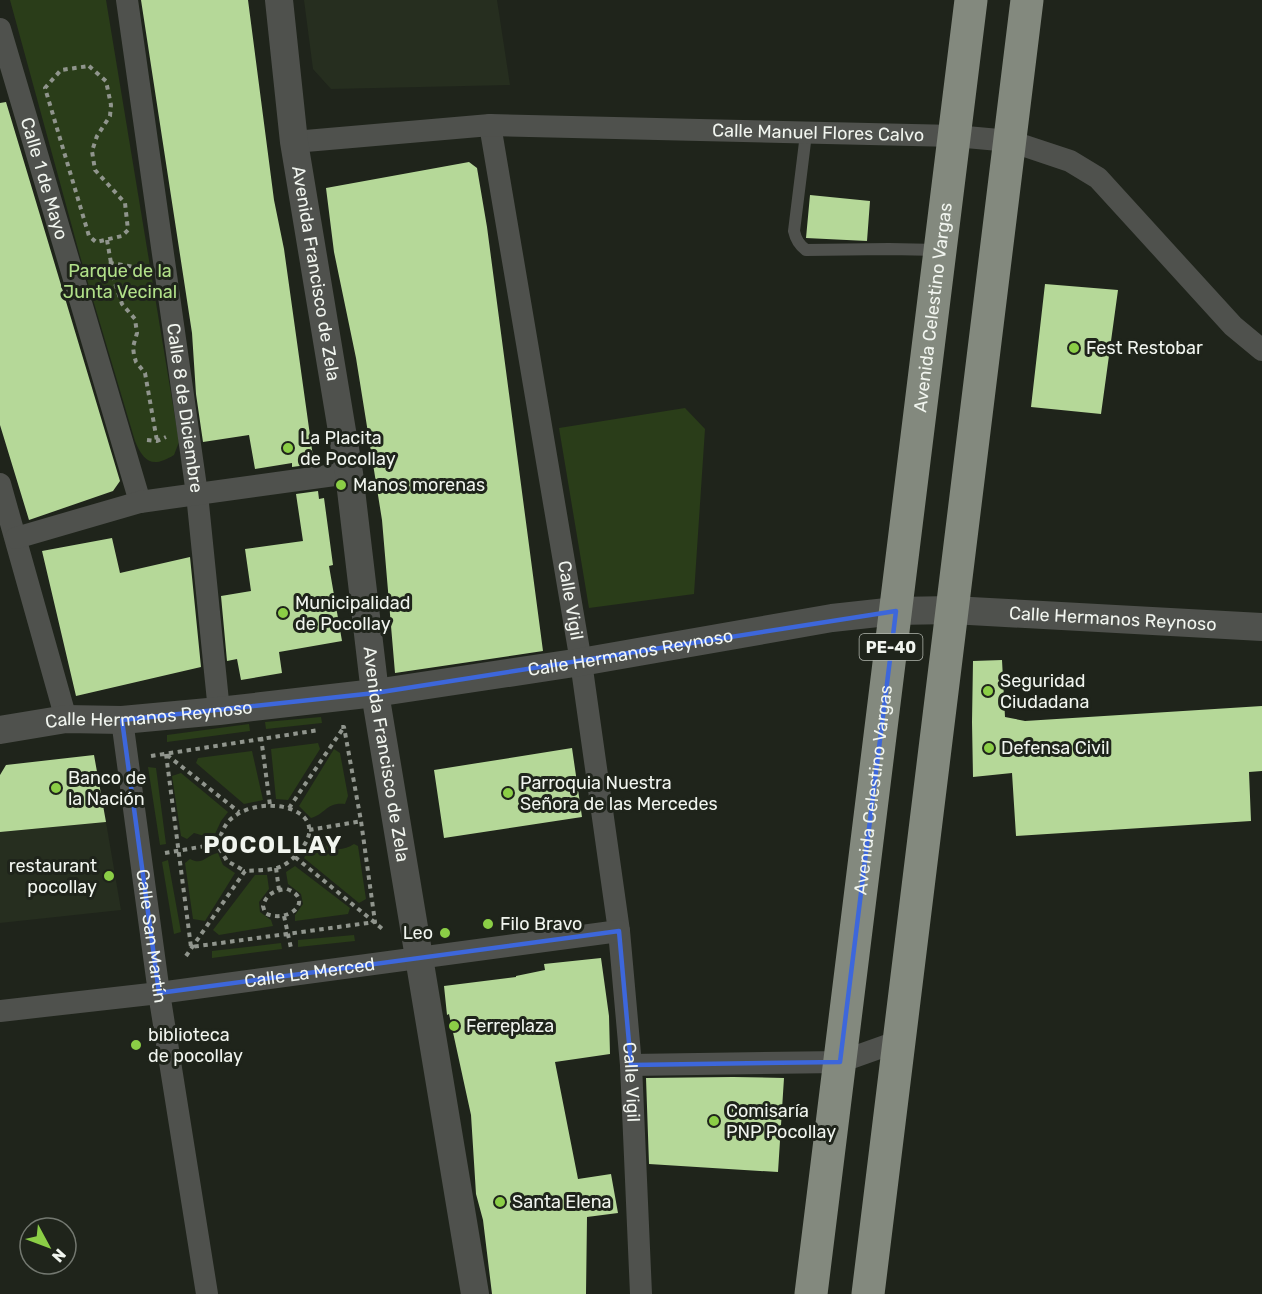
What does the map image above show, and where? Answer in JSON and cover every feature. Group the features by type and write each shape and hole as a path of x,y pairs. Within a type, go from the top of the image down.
{"highway":[{"name":"Avenida Celestino Vargas","path":"811,1294 971,0"},
{"name":"PE-40","path":"868,1294 1027,0"}],"street":[{"name":"Calle 8 de Diciembre","path":"126,0 197,494 219,711"},
{"name":"Avenida Francisco de Zela","path":"279,0 294,142 349,473 375,693 475,1294"},
{"name":"Calle 1 de Mayo","path":"0,29 140,502"},
{"name":"Calle Manuel Flores Calvo","path":"294,142 490,125 955,136 1010,141 1070,161 1098,178 1233,326 1262,350"},
{"name":"Calle Vigil","path":"490,125 582,662 619,931 630,1065 641,1294"},
{"path":"16,538 140,502 349,473"},
{"path":"0,484 66,719"},
{"name":"Calle Hermanos Reynoso","path":"0,730 66,719 122,720 375,693 582,662 832,618 896,611 952,610 1262,627"},
{"name":"Calle San Martín","path":"122,720 159,993 207,1294"},
{"name":"Calle La Merced","path":"0,1011 159,993 619,931"},
{"path":"630,1065 840,1062 899,1041"}],"lane":[{"path":"806,134 794,231 795,239 800,246 806,250 940,250"}],"path":[{"path":"88,66 106,81 111,105 110,116 92,151 96,170 125,203 128,230 122,236 107,240 96,242 89,236 45,88 61,70 88,66"},
{"path":"107,240 122,304 135,319 137,333 133,347 134,355 136,362 146,372 157,441"},
{"path":"111,263 146,269"},
{"path":"92,285 111,263"},
{"path":"138,438 157,441 170,434"},
{"path":"289,808 348,722"},
{"path":"334,728 344,727"},
{"path":"344,727 361,821 375,922"},
{"path":"146,757 323,730"},
{"path":"260,731 270,805"},
{"path":"166,754 239,812"},
{"path":"166,754 191,947"},
{"path":"270,805 289,808 307,822 309,830 307,841 295,857 276,868 245,871 227,861 217,844 226,824 239,812 253,807 270,805"},
{"path":"309,830 368,820"},
{"path":"161,854 217,844"},
{"path":"295,857 386,932"},
{"path":"276,868 279,890"},
{"path":"186,956 245,871"},
{"path":"279,890 293,891 300,899 296,909 284,916 276,917 263,910 267,897 279,890"},
{"path":"284,916 291,948"},
{"path":"191,947 375,922"}],"highlighted area":[{"path":"896,611 840,1062 631,1065 619,931 159,993 122,720 375,693"}],"shaded area":[{"path":"304,0 497,0 510,85 331,89 313,69"},
{"path":"106,822 121,910 0,923 0,832"}],"green space":[{"name":"Parque de la Junta Vecinal","path":"10,0 106,0 179,442 174,455 167,459 155,462 146,459 135,441 80,256"},
{"path":"685,408 705,429 694,594 589,608 559,428"},
{"path":"321,717 322,723 266,729 265,722"},
{"path":"249,724 250,731 167,742 167,735"},
{"path":"318,743 320,749 288,800 276,799 271,749"},
{"path":"334,749 340,753 348,796 345,804 330,806 311,818 299,806"},
{"path":"252,751 263,800 244,804 196,763 198,758"},
{"path":"148,767 156,768 166,844 160,845"},
{"path":"181,773 228,812 215,834 208,837 194,833 187,839 181,836 172,776"},
{"path":"320,839 327,846 336,849 354,844 358,846 366,899 359,903 304,858 313,842"},
{"path":"218,853 223,865 235,873 205,921 193,919 185,863 190,859 201,861"},
{"path":"168,860 181,932 174,934 162,862"},
{"path":"295,866 350,908 348,914 295,921 295,915 303,904 301,894 288,884 286,872"},
{"path":"255,875 267,875 269,889 259,902 260,912 271,920 273,926 219,935 213,930"},
{"path":"354,935 355,941 298,947 298,940"},
{"path":"281,943 282,949 212,958 212,951"}],"building":[{"path":"141,0 248,0 274,200 284,249 314,464 292,467 292,463 255,469 249,435 203,442 196,394 192,333"},
{"path":"6,102 120,481 113,491 29,520 0,425 0,103"},
{"path":"469,162 477,168 487,227 543,651 395,673 382,520 356,358 334,252 326,188"},
{"path":"810,195 870,201 867,241 806,238"},
{"name":"Fest Restobar","path":"1045,284 1118,290 1101,414 1031,407"},
{"path":"318,491 319,499 324,498 333,565 329,566 342,641 279,652 282,673 241,680 237,659 227,661 221,596 251,591 245,549 303,541 296,494"},
{"path":"112,538 120,573 190,557 201,667 76,696 42,551"},
{"path":"1002,660 1005,717 1025,721 1262,706 1262,771 1249,772 1251,821 1016,836 1012,773 973,777 973,661"},
{"name":"Parroquia Nuestra Señora de las Mercedes","path":"572,748 582,817 444,838 434,770"},
{"path":"94,755 106,822 0,832 0,775 6,765"},
{"path":"601,958 609,1016 610,1054 555,1062 578,1179 611,1174 618,1213 587,1217 586,1294 492,1294 483,1220 476,1194 471,1115 449,1014 447,1015 444,986 516,977 545,970 544,964"},
{"name":"Comisaría PNP Pocollay","path":"646,1078 784,1078 778,1172 649,1164"}],"place":[{"name":"Fest Restobar","path":"1074,348"},
{"name":"La Placita de Pocollay","path":"288,448"},
{"name":"Manos morenas","path":"341,485"},
{"name":"Municipalidad de Pocollay","path":"283,613"},
{"name":"Seguridad Ciudadana","path":"988,691"},
{"name":"Defensa Civil","path":"989,748"},
{"name":"Banco de la Nación","path":"56,788"},
{"name":"Parroquia Nuestra Señora de las Mercedes","path":"508,793"},
{"name":"restaurant pocollay","path":"109,876"},
{"name":"Filo Bravo","path":"488,924"},
{"name":"Leo","path":"445,933"},
{"name":"Ferreplaza","path":"454,1026"},
{"name":"biblioteca de pocollay","path":"136,1045"},
{"name":"Comisaría PNP Pocollay","path":"714,1121"},
{"name":"Santa Elena","path":"500,1202"}],"district":[{"name":"POCOLLAY","path":"273,845"}]}
